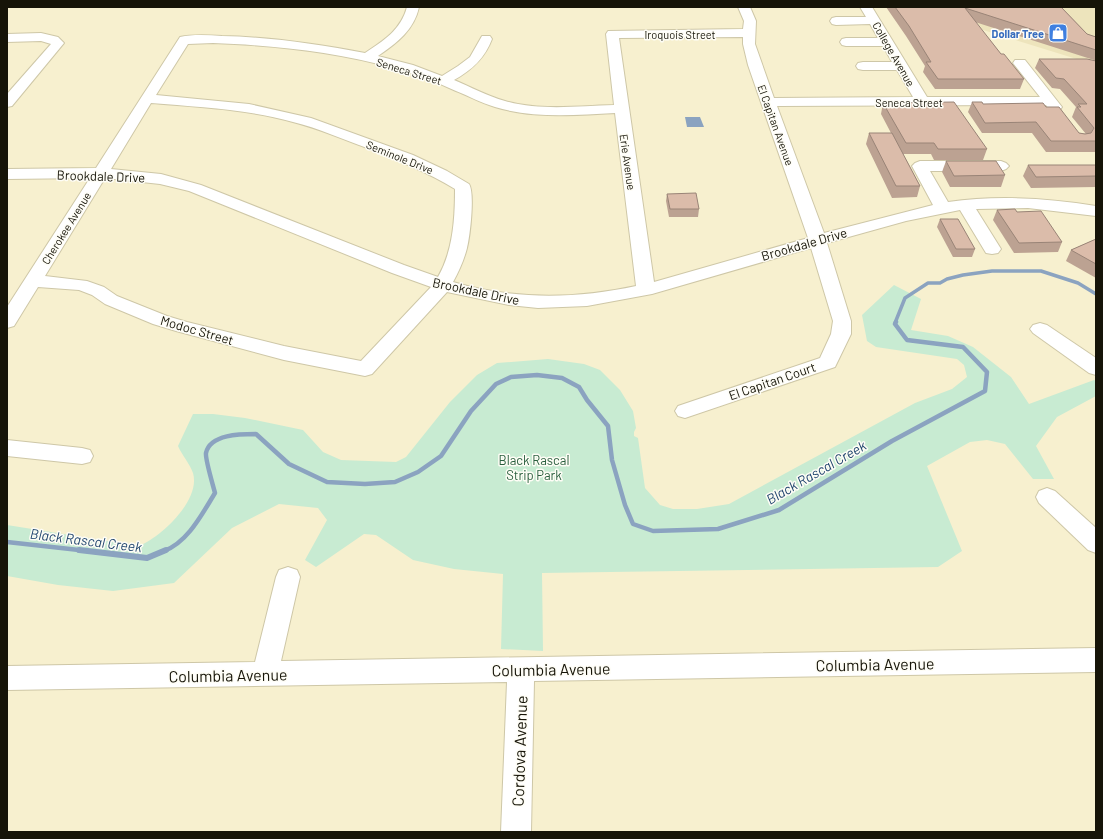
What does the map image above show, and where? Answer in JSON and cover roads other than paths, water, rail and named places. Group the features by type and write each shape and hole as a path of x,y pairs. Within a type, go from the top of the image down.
{"street":[{"path":"367,58 399,34 409,20 413,7"},
{"name":"El Capitan Avenue","path":"744,7 750,21 748,33 749,44 817,241"},
{"name":"College Avenue","path":"866,7 922,102"},
{"path":"836,21 874,20"},
{"name":"Iroquois Street","path":"612,34 748,33"},
{"name":"Erie Avenue","path":"612,34 646,290"},
{"path":"7,38 44,37 55,39 58,43 9,98"},
{"name":"Seneca Street","path":"194,39 266,43 330,51 367,58 407,68 477,96 507,106 549,110 621,109"},
{"name":"Cherokee Avenue","path":"7,322 184,40 194,39"},
{"path":"442,81 469,65 480,54 486,39"},
{"path":"846,42 887,42"},
{"path":"1036,63 1018,63 1063,117"},
{"path":"863,66 901,66"},
{"name":"Seminole Drive","path":"147,99 211,103 284,115 308,122 422,164 450,178 463,187 463,210 456,258 442,286 365,369"},
{"name":"Seneca Street","path":"768,102 922,102 956,107 1050,101"},
{"path":"942,208 920,166 1001,166"},
{"name":"Brookdale Drive","path":"7,174 101,173 161,179 195,188 442,286 509,300 535,302 568,302 604,298 646,290 880,222 942,208 965,205 1025,203 1060,205 1096,211"},
{"path":"965,205 992,248"},
{"name":"El Capitan Court","path":"685,411 828,362 841,334 842,321 817,241"},
{"name":"Modoc Street","path":"33,281 81,285 160,320 183,327 284,352 365,369"},
{"path":"1040,329 1096,368"},
{"path":"7,448 82,456"},
{"path":"1047,497 1096,544"},
{"path":"265,674 288,577"},
{"name":"Columbia Avenue","path":"7,678 1096,660"},
{"name":"Cordova Avenue","path":"516,832 521,669"}],"water":[{"path":"685,117 700,117 704,127 687,127"}],"waterway":[{"name":"Black Rascal Creek","path":"895,323 905,298 928,283 940,283 947,279 963,275 992,271 1041,271 1078,283 1096,294"},
{"name":"Black Rascal Creek","path":"164,551 173,547 187,534 194,526 215,493 206,456 206,453 213,442 227,436 256,434 289,464 327,482 365,484 395,482 418,472 441,456 471,411 496,384 511,377 537,375 562,378 579,387 587,400 608,426 612,460 625,505 633,524 653,531 718,529 779,510 892,441 985,391 987,372 963,347 907,340 895,324 896,322"},
{"name":"Black Rascal Creek","path":"7,542 79,550"},
{"name":"Black Rascal Creek","path":"79,550 88,551"},
{"name":"Black Rascal Creek","path":"79,550 147,558 166,550"}],"place":[{"name":"Dollar Tree","path":"1058,33"}],"park label":[{"name":"Black Rascal Strip Park","path":"534,468"}]}
